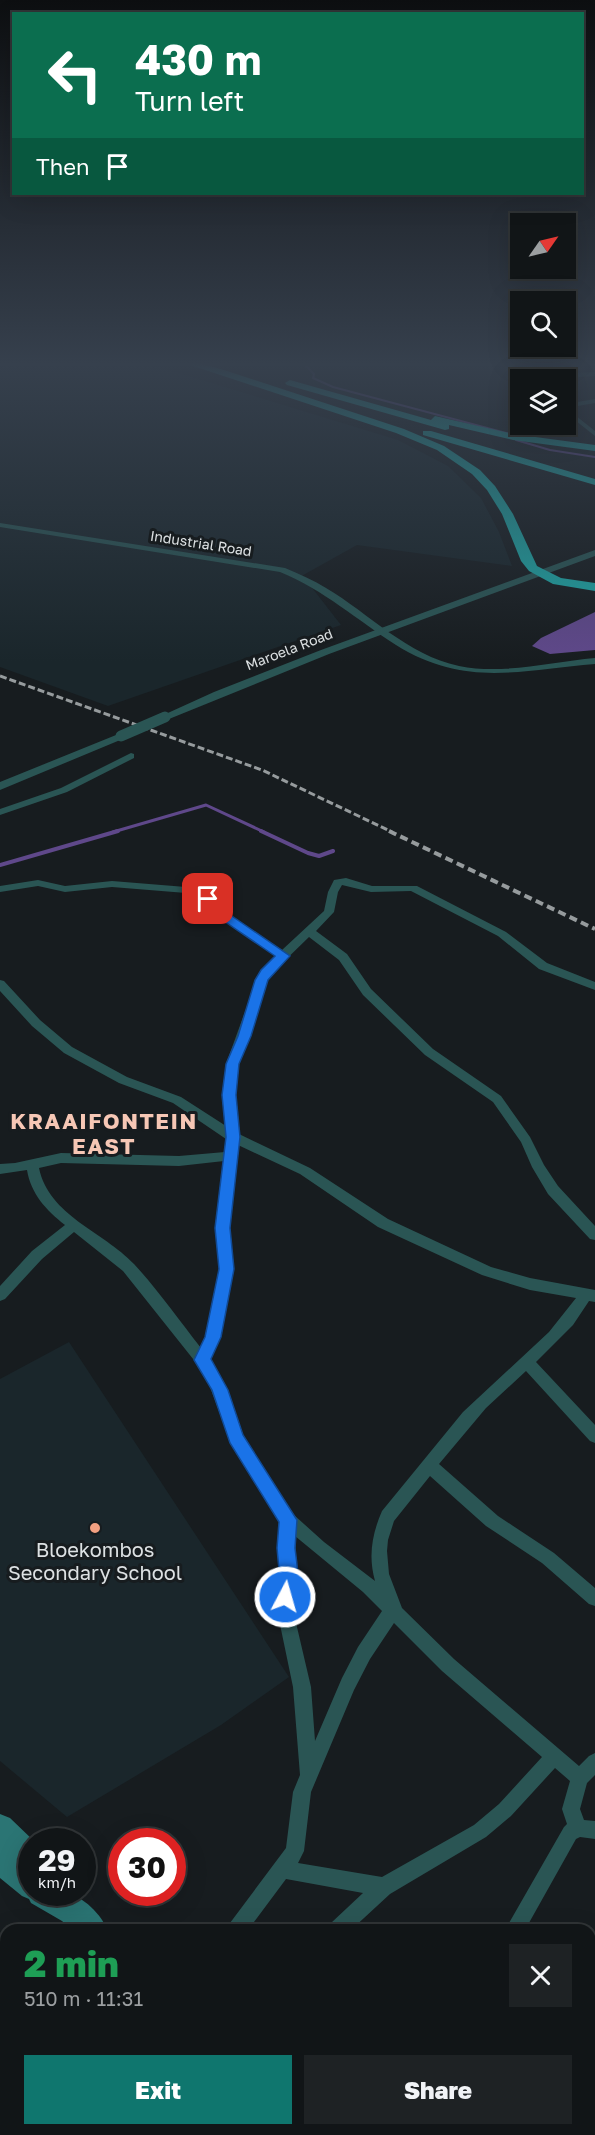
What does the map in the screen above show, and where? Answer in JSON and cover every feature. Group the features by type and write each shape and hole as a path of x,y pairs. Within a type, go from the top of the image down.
{"highway":[{"path":"462,463 479,475 503,504 527,561 538,574 559,581 595,587"},
{"path":"531,463 595,482"},
{"path":"569,463 595,470"}],"main road":[{"path":"0,1828 18,1845"},
{"path":"0,1860 18,1875"},
{"path":"70,1906 87,1924"}],"street":[{"name":"Industrial Road","path":"0,525 282,570 323,587 382,630 425,657 457,668 498,671 595,662"},
{"name":"Maroela Road","path":"0,786 264,675 595,553"},
{"path":"0,812 64,790 131,756"},
{"path":"202,1360 213,1337 226,1269 223,1228 233,1137 229,1095 232,1064 265,973 329,912 333,892 341,880 371,890 413,888 502,934 543,966 595,986"},
{"path":"0,889 38,883 65,889 119,884 202,894 225,917 283,956"},
{"path":"310,932 343,957 367,992 429,1052 496,1099 526,1140 538,1167 553,1190 595,1235"},
{"path":"0,984 36,1023 68,1050 123,1080 177,1100 233,1137 280,1158 383,1223 487,1271 530,1284 590,1295"},
{"path":"0,1168 61,1158 168,1162 231,1156"},
{"path":"32,1164 36,1184 52,1208 133,1273 211,1371 236,1438 288,1520 394,1608 448,1665 580,1778"},
{"path":"0,1295 37,1255 74,1226"},
{"path":"394,1608 380,1570 377,1550 381,1529 388,1516 479,1405 526,1362 590,1295"},
{"path":"526,1362 595,1436"},
{"path":"430,1466 492,1521 548,1558 595,1598"},
{"path":"288,1520 286,1548 290,1581 285,1610 302,1687 309,1776"},
{"path":"242,1924 295,1851 302,1792 348,1684 394,1608"},
{"path":"344,1924 383,1887 480,1832 505,1810 555,1755"},
{"path":"518,1924 570,1833 586,1829 571,1809 580,1778 595,1762"},
{"path":"284,1869 334,1880 383,1887"}],"shaded area":[{"path":"0,463 442,463 448,466 481,498 499,532 512,566 357,545 298,578 313,589 341,625 108,706 0,667"},
{"path":"595,612 595,650 550,654 532,646 541,638"},
{"name":"Bloekombos Secondary School","path":"69,1342 289,1677 221,1725 67,1817 0,1761 0,1379"}],"waterway":[{"path":"113,832 206,805 264,832"},
{"path":"0,865 118,831"},
{"path":"261,831 308,853 319,856 333,851"}],"railway":[{"path":"0,676 262,770 392,832"},
{"path":"389,831 595,929"}],"place":[{"name":"Bloekombos Secondary School","path":"95,1528"}],"district":[{"name":"KRAAIFONTEIN EAST","path":"104,1132"}],"route":[{"path":"208,899 225,917 283,956 261,980 244,1036 232,1064 229,1095 233,1137 223,1228 226,1269 213,1337 202,1360 211,1371 220,1390 236,1438 288,1520 286,1548 290,1581 285,1597"}]}
